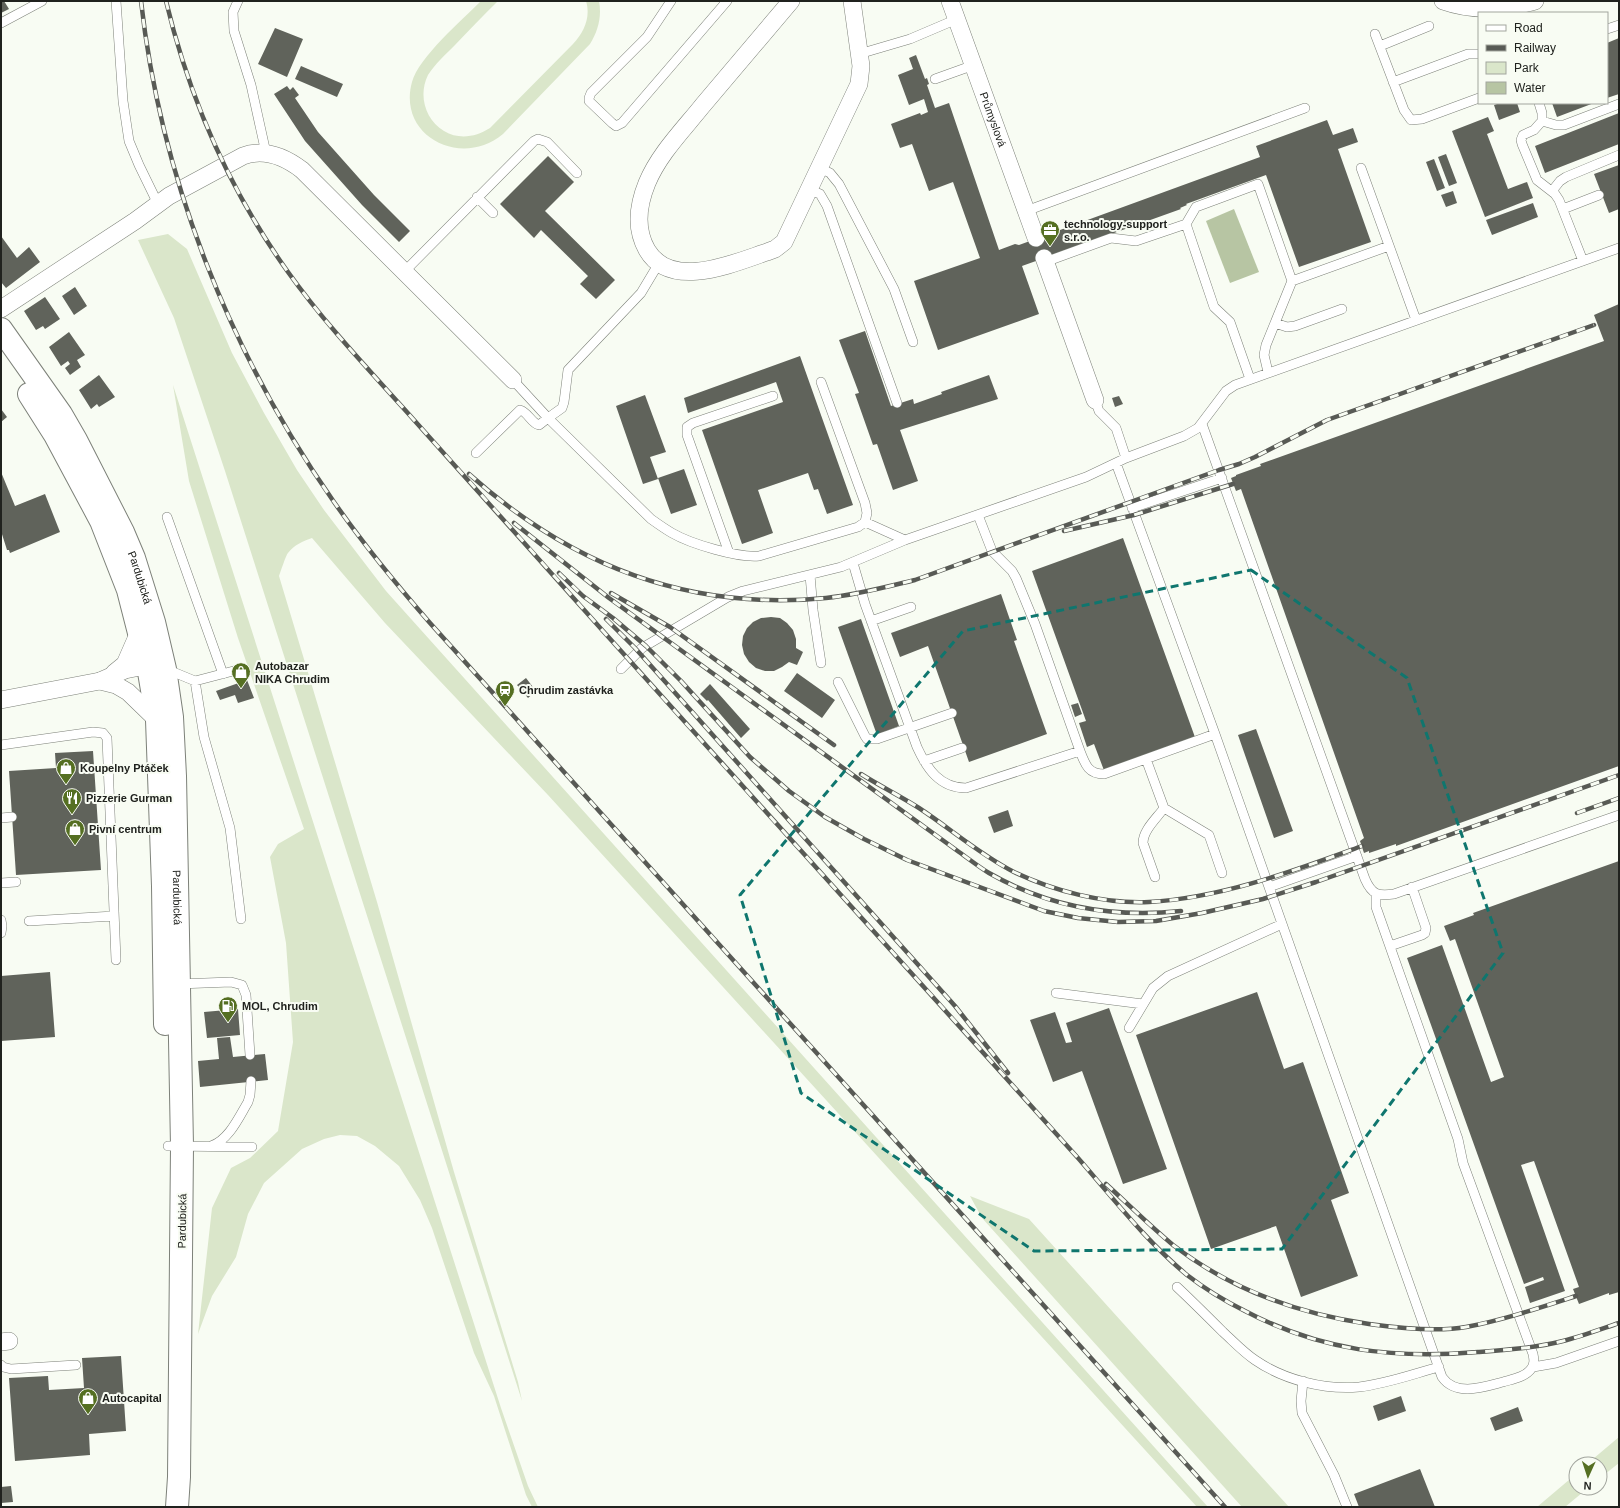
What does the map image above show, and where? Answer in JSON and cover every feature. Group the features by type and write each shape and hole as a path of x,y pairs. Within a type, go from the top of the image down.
{"main road":[{"name":"Pardubická","path":"1,329 61,414 82,452 123,532 140,575 154,622 157,671 157,720 172,986"},
{"name":"Pardubická","path":"1,352 51,429 101,521 128,590 139,632 157,671 172,717 175,776 172,986 179,1445 177,1507"},
{"name":"Pardubická","path":"172,1507 170,1476 175,1146"}],"street":[{"path":"790,1 674,140 653,172 643,195 639,224 647,249 652,257 659,263 678,271 694,271 725,265 776,249 784,242 860,84 861,76 859,54 852,1"},
{"name":"Průmyslová","path":"950,1 1036,238"},
{"path":"1443,1 1454,5 1486,10 1511,10 1535,1"},
{"path":"1,309 135,221 180,189 243,156 252,153 266,153 284,158 302,170 513,380"},
{"path":"1044,260 1095,400"},
{"path":"110,680 125,664 139,632"},
{"path":"1,700 110,680 140,681 157,671"},
{"path":"110,680 128,692 157,720"}],"lane":[{"path":"1,23 42,1"},
{"path":"116,1 123,101 129,141 158,204"},
{"path":"238,1 233,12 234,31 251,85 266,153"},
{"path":"671,1 647,37 591,93 589,98 590,101 616,126 622,123 727,1"},
{"path":"859,54 905,40 957,20"},
{"path":"1608,29 1619,25"},
{"path":"1380,46 1429,26"},
{"path":"1375,34 1404,110 1411,120 1422,119 1478,98"},
{"path":"1394,82 1468,54 1478,54"},
{"path":"935,79 974,65"},
{"path":"1539,104 1542,113 1542,121 1534,130 1523,135 1521,140 1536,178 1557,197 1583,261"},
{"path":"1542,121 1556,125 1564,125 1619,104"},
{"path":"1026,211 1305,108"},
{"path":"404,272 529,144 538,139 547,142 577,173"},
{"path":"1552,192 1560,181 1566,177 1619,155"},
{"path":"820,168 826,170 833,176 842,191 894,290 913,342"},
{"path":"1361,168 1416,320"},
{"path":"1044,260 1111,238 1136,241 1186,224 1196,207 1258,184 1292,281 1265,350 1264,356 1268,372"},
{"path":"810,190 820,194 827,206 897,403"},
{"path":"1563,209 1598,195"},
{"path":"477,197 493,212"},
{"path":"1186,224 1214,307 1230,322 1250,379"},
{"path":"1292,281 1389,246"},
{"path":"621,669 642,648 728,597 743,591 810,576 853,563 905,540 1086,477 1116,462 1184,436 1198,428 1230,388 1250,379 1619,248"},
{"path":"476,453 520,410 523,410 536,424 539,425 562,408 568,370 641,293 659,263"},
{"path":"1276,323 1288,327 1295,326 1342,309"},
{"path":"513,380 548,418 662,528 689,540 746,557 759,556 858,527 865,522 867,513 865,503 821,382"},
{"path":"729,553 687,435 687,427 693,423 773,396"},
{"path":"1095,400 1099,411 1116,428 1126,458"},
{"path":"1202,424 1368,886 1376,894 1394,894 1619,815"},
{"path":"1116,462 1215,734 1439,1367 1446,1382 1453,1386 1469,1389 1479,1388 1520,1377 1533,1367 1556,1363 1619,1341"},
{"path":"1132,508 1222,478"},
{"path":"978,515 992,551 1008,566 1016,578 1035,624 1086,767 1099,774 1107,773 1215,734"},
{"path":"167,517 223,674"},
{"path":"865,522 905,540"},
{"path":"853,563 910,727 924,761 932,773 942,782 954,787 966,788 1080,751"},
{"path":"810,576 813,610 821,663"},
{"path":"872,621 912,607"},
{"path":"157,671 195,681 240,669"},
{"path":"195,681 204,737 230,828 241,919"},
{"path":"838,682 867,739 876,739 952,713"},
{"path":"1,745 93,732 99,732 106,736 108,746 116,960"},
{"path":"924,761 962,748"},
{"path":"1146,759 1164,808 1209,835 1222,873"},
{"path":"1155,877 1143,843 1143,839 1164,808"},
{"path":"1,818 12,817"},
{"path":"1269,887 1357,856"},
{"path":"1,883 16,882"},
{"path":"1390,946 1425,933 1426,928 1412,888"},
{"path":"1376,894 1376,907 1458,1140 1463,1163 1533,1354 1533,1367"},
{"path":"29,921 114,916"},
{"path":"1,920 1,933"},
{"path":"1129,1028 1153,988 1168,976 1282,924"},
{"path":"172,986 231,982 242,985 246,995 250,1055"},
{"path":"1056,993 1143,1004"},
{"path":"208,1147 216,1144 227,1135 248,1102 251,1081"},
{"path":"175,1146 252,1147"},
{"path":"1177,1287 1242,1350 1256,1360 1287,1376 1303,1381 1344,1388 1361,1387 1378,1384 1439,1367"},
{"path":"1,1365 11,1369 76,1365"},
{"path":"1303,1381 1301,1401 1302,1413 1334,1475 1348,1507"}],"highlighted area":[{"path":"1251,570 1407,678 1503,953 1282,1249 1034,1251 801,1093 740,895 963,631"}],"green space":[{"path":"481,1 498,1 437,63 428,75 425,83 424,99 428,114 437,126 456,136 479,134 490,128 573,44 586,24 588,13 586,1 599,1 600,18 590,44 503,134 486,144 469,148 452,147 436,141 423,131 414,118 410,101 412,82 416,72 432,50"},
{"path":"168,234 187,249 232,353 297,470 324,510 386,591 1208,1507 1197,1507 548,795 385,623 312,538 305,540 290,550 279,576 377,902 454,1172 518,1382 522,1401 225,471 174,318 138,240"},
{"path":"173,385 501,1408 528,1486 538,1507 532,1507 526,1495 494,1396 474,1353 432,1228 420,1200 399,1166 375,1146 357,1136 340,1135 324,1139 302,1149 264,1183 248,1214 236,1257 212,1296 198,1334 212,1208 231,1168 250,1158 278,1131 293,1042 286,943 270,857 278,844 304,829 238,638 189,481"},
{"path":"970,1196 1029,1219 1289,1507 1242,1507 982,1218"},
{"path":"1619,1437 1619,1463 1608,1472 1608,1456 1596,1456"},
{"path":"1568,1481 1568,1496 1578,1496 1565,1507 1537,1507"}],"water":[{"path":"1234,209 1259,272 1230,283 1206,221"}],"building":[{"path":"1,1 4,1 9,9 1,13"},
{"path":"275,28 303,39 287,77 258,64"},
{"path":"1619,38 1619,94 1608,98 1608,43"},
{"path":"916,55 925,79 927,78 929,84 927,85 935,108 949,103 999,250 1015,244 1019,245 1260,157 1256,146 1327,120 1333,135 1353,128 1358,142 1338,149 1371,242 1299,267 1266,175 1186,204 1187,205 1180,208 1181,209 1022,266 1039,314 938,350 914,281 980,258 953,182 929,191 912,144 900,148 891,124 920,113 921,115 928,112 924,99 909,105 898,75 913,69 909,58"},
{"path":"301,66 343,84 337,97 295,79"},
{"path":"287,86 290,90 293,87 299,95 295,98 318,132 374,195 410,231 399,242 362,205 305,141 274,94"},
{"path":"1517,104 1520,112 1499,120 1494,105"},
{"path":"1552,104 1591,104 1557,117"},
{"path":"1619,113 1619,144 1545,173 1535,146"},
{"path":"1488,117 1494,131 1487,134 1508,189 1527,182 1533,198 1485,217 1452,131"},
{"path":"1446,154 1457,183 1449,186 1438,157"},
{"path":"548,156 574,182 545,211 615,280 596,299 580,284 588,276 541,230 534,238 500,204"},
{"path":"1434,159 1445,188 1437,191 1426,162"},
{"path":"1619,165 1619,209 1609,213 1594,174"},
{"path":"1453,191 1457,203 1446,207 1441,195"},
{"path":"1533,203 1538,217 1492,235 1486,220"},
{"path":"1,236 17,258 29,247 40,262 6,288 1,282"},
{"path":"75,287 87,306 74,315 62,296"},
{"path":"45,297 60,319 45,329 43,326 36,330 24,311"},
{"path":"1619,304 1619,766 1396,846 1396,844 1369,853 1369,851 1364,853 1360,841 1364,838 1241,489 1236,491 1231,478 1261,466 1260,464 1604,341 1594,315"},
{"path":"865,331 891,406 913,399 914,404 942,394 941,392 989,375 998,399 900,430 918,481 893,490 877,444 873,445 855,394 859,393 839,340"},
{"path":"69,332 85,355 77,360 81,367 70,375 65,368 70,364 68,361 61,366 49,347"},
{"path":"800,356 853,505 827,514 818,489 814,490 808,473 758,490 773,533 742,544 702,430 783,402 776,382 688,413 684,398"},
{"path":"99,375 115,397 99,407 97,404 91,409 79,390"},
{"path":"645,395 666,452 650,457 658,479 643,484 616,406"},
{"path":"1119,396 1123,404 1115,407 1112,398"},
{"path":"1,409 7,417 1,422"},
{"path":"684,469 697,505 671,514 658,478"},
{"path":"1,472 15,506 45,494 60,532 10,553 9,550 7,550 1,531"},
{"path":"1123,538 1196,740 1105,773 1094,744 1087,747 1079,723 1086,721 1032,571"},
{"path":"1001,594 1017,640 1014,641 1047,734 969,762 928,646 900,657 891,633"},
{"path":"761,618 780,618 793,630 796,639 796,648 803,652 797,665 789,662 774,671 765,671 756,668 749,662 744,654 742,645 743,636 747,628 753,622"},
{"path":"861,619 899,726 877,735 838,627"},
{"path":"797,673 835,700 822,718 784,691"},
{"path":"526,678 536,691 528,698 517,685"},
{"path":"247,680 254,698 238,703 235,695 220,700 216,691"},
{"path":"710,684 750,729 741,738 708,700 707,701 700,694"},
{"path":"1078,703 1082,714 1075,717 1071,705"},
{"path":"1256,729 1293,831 1274,838 1238,735"},
{"path":"93,751 101,870 16,875 9,771 56,768 55,753"},
{"path":"1008,810 1013,826 994,833 988,817"},
{"path":"1619,861 1619,1292 1609,1295 1609,1293 1579,1304 1573,1289 1579,1287 1534,1161 1521,1165 1565,1291 1530,1303 1525,1287 1544,1280 1543,1277 1524,1284 1407,958 1442,945 1491,1082 1504,1077 1455,939 1450,941 1444,926 1474,915 1473,913"},
{"path":"50,972 55,1037 1,1041 1,976"},
{"path":"1257,992 1284,1069 1303,1062 1349,1193 1331,1200 1358,1276 1301,1297 1276,1226 1211,1249 1136,1035"},
{"path":"1109,1008 1167,1169 1123,1184 1082,1071 1053,1082 1030,1020 1055,1012 1066,1043 1072,1042 1066,1023"},
{"path":"238,1009 240,1035 207,1038 204,1012"},
{"path":"230,1037 233,1057 265,1054 268,1080 200,1087 198,1061 219,1059 217,1038"},
{"path":"121,1356 126,1431 89,1434 90,1455 15,1461 9,1378 48,1376 49,1390 84,1388 82,1358"},
{"path":"1401,1396 1406,1411 1378,1421 1373,1406"},
{"path":"1518,1407 1523,1421 1495,1431 1490,1418"},
{"path":"1420,1469 1435,1507 1359,1507 1354,1494"},
{"path":"11,1486 13,1502 1,1503 1,1487"}],"railway":[{"path":"141,1 151,68 165,134 184,199 206,264 233,326 263,387 297,446 345,518 380,564 430,623 1225,1507"},
{"path":"166,1 175,37 199,108 230,176 267,241 317,310 365,366 1078,1158 1130,1219 1172,1262 1187,1275 1215,1294 1273,1325 1330,1343 1387,1353 1447,1354 1542,1345 1563,1341 1619,1323"},
{"path":"469,474 508,506 549,534 591,557 634,575 680,589 726,597 775,600 837,597 915,580 1239,464 1327,420 1594,325"},
{"path":"1064,531 1134,515 1233,484"},
{"path":"514,523 609,598 989,873 1035,895 1082,908 1131,913 1181,911"},
{"path":"559,573 583,596 613,618 646,646 681,681 750,757 789,791 825,817 864,839 907,860 1044,911 1078,918 1118,922 1156,921 1202,913 1263,899 1316,882 1619,775"},
{"path":"611,593 670,627 834,745"},
{"path":"606,619 635,648 955,1006 1008,1073"},
{"path":"861,774 919,808 977,849 1014,872 1029,879 1079,895 1114,901 1149,902 1203,895 1284,874 1362,846"},
{"path":"1577,813 1619,798"},
{"path":"1106,1184 1164,1238 1195,1261 1242,1287 1266,1297 1317,1314 1343,1320 1392,1327 1443,1329 1480,1324 1576,1296"}],"place":[{"name":"technology-support s.r.o.","path":"1050,247"},
{"name":"Autobazar NIKA Chrudim","path":"241,689"},
{"name":"Chrudim zastávka","path":"505,707"},
{"name":"Koupelny Ptáček","path":"66,785"},
{"name":"Pizzerie Gurman","path":"72,815"},
{"name":"Pivní centrum","path":"75,846"},
{"name":"MOL, Chrudim","path":"228,1023"},
{"name":"Autocapital","path":"88,1415"}]}
